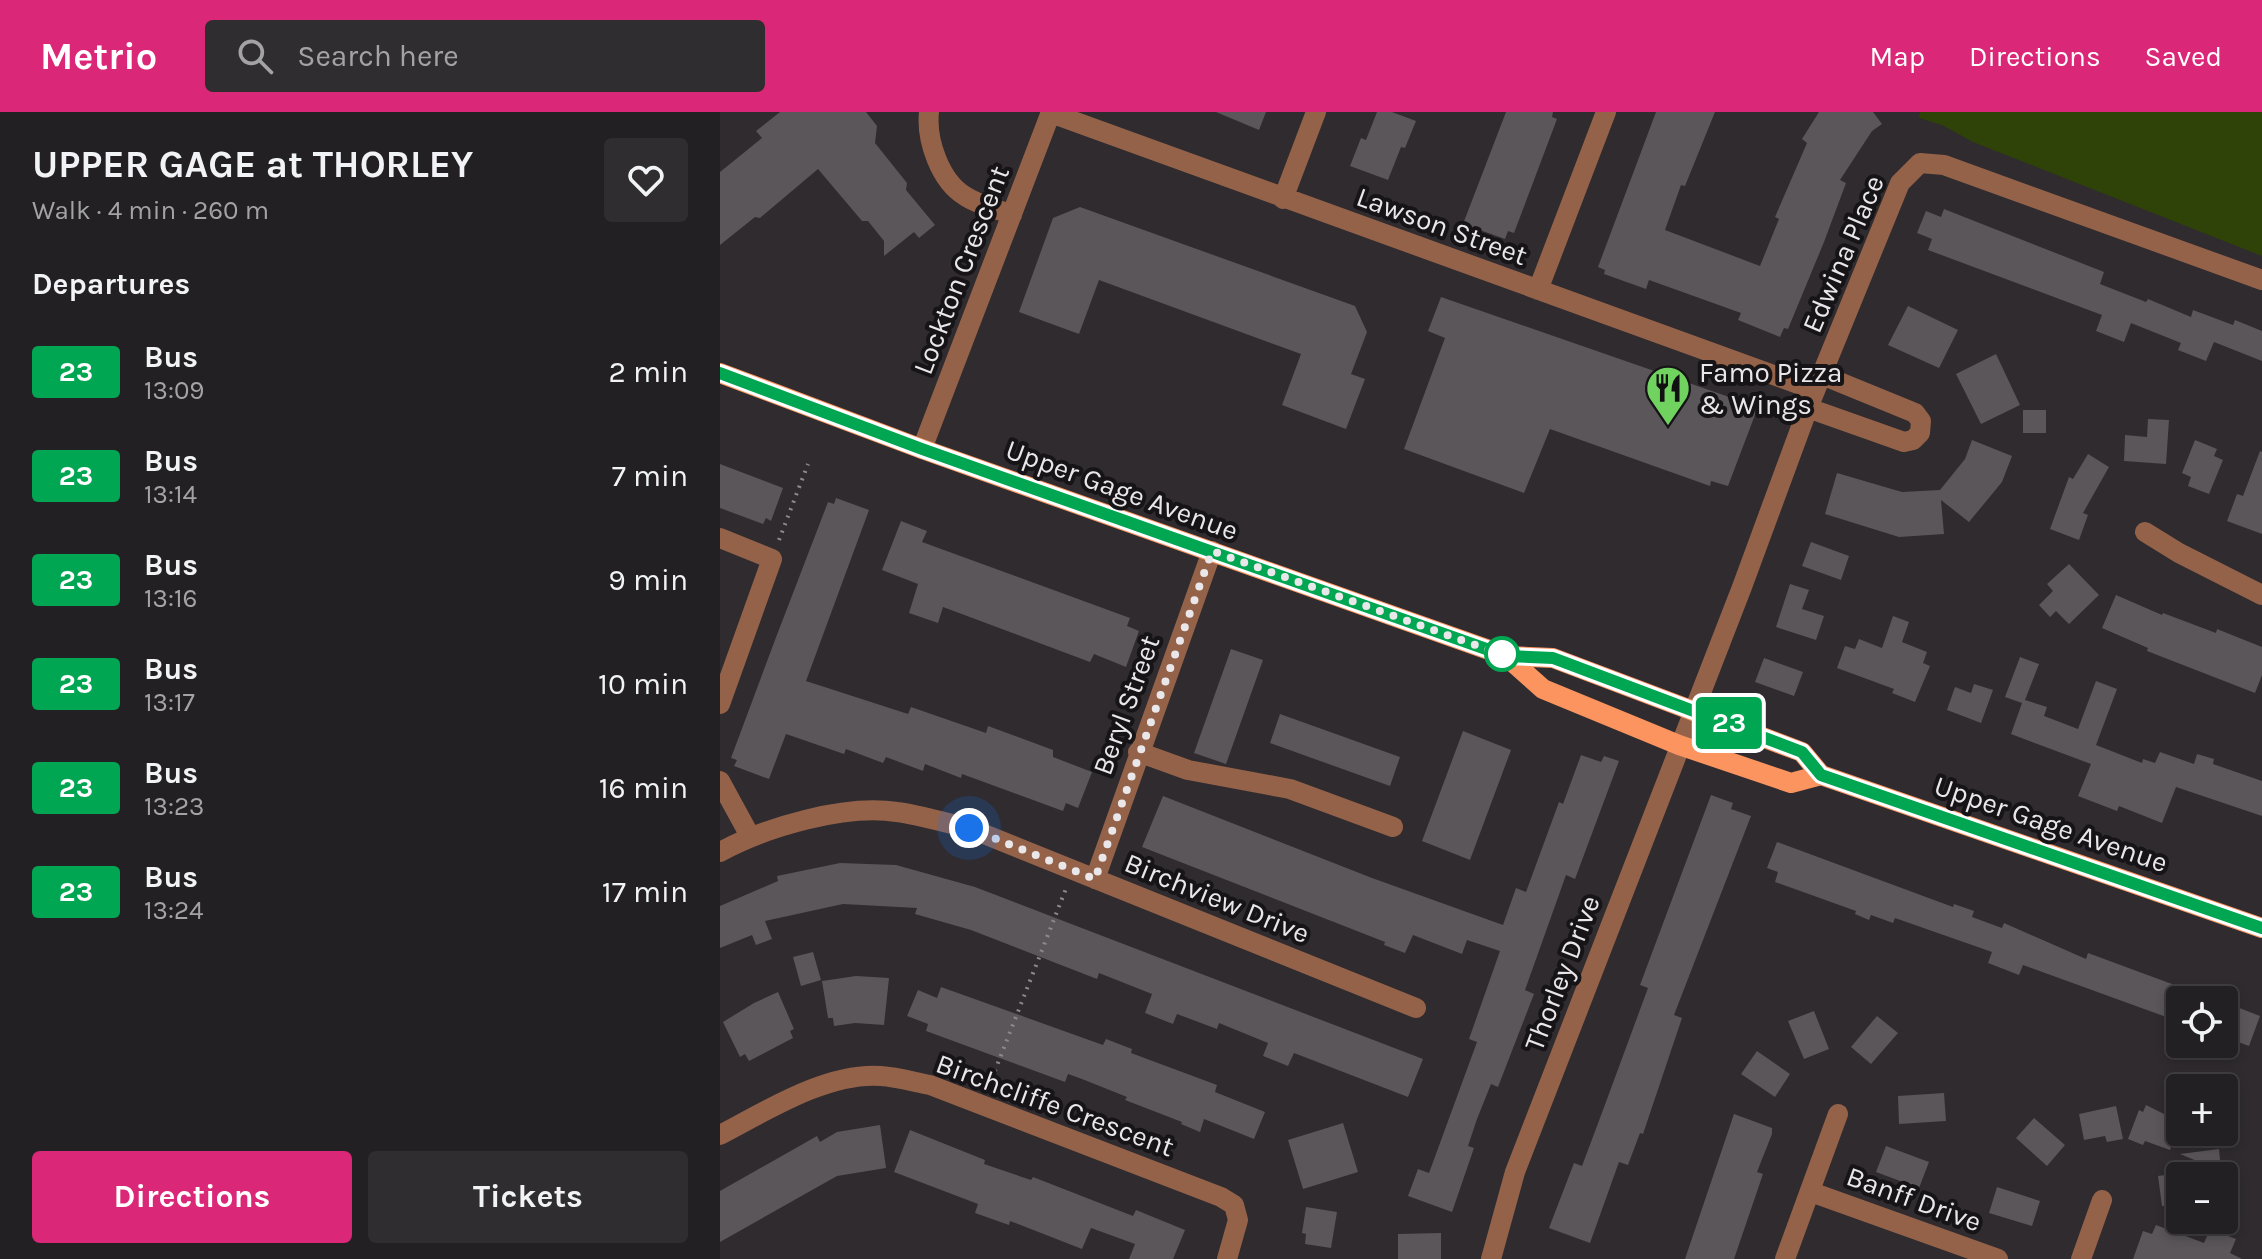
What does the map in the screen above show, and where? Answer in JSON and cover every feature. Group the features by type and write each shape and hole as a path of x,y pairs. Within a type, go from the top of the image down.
{"main road":[{"name":"Upper Gage Avenue","path":"720,373 922,449 1506,656 1553,658 1802,752 1821,775 2262,928"},
{"name":"Upper Gage Avenue","path":"1506,656 1543,689 1679,745 1791,783 1821,775"}],"street":[{"path":"929,112 928,123 944,176 964,196 1012,215"},
{"path":"1283,199 1316,112"},
{"path":"1538,290 1606,112"},
{"name":"Lockton Crescent","path":"922,449 1051,113"},
{"name":"Lawson Street","path":"1051,113 1815,391"},
{"name":"Edwina Place","path":"1693,709 1815,391 1900,183 1920,163 1944,165 2262,280"},
{"path":"2145,532 2262,595"},
{"path":"720,538 772,559 720,704"},
{"name":"Beryl Street","path":"1095,879 1212,551"},
{"name":"Thorley Drive","path":"1491,1259 1515,1172 1693,709"},
{"path":"1138,752 1188,770 1290,789 1393,827"},
{"path":"720,781 750,836"},
{"name":"Birchview Drive","path":"720,852 750,836 844,810 896,812 969,828 1416,1008"},
{"name":"Birchcliffe Crescent","path":"720,1135 802,1091 879,1076 930,1085 1221,1197 1234,1205 1238,1220 1227,1259"},
{"path":"1785,1259 1838,1114"},
{"name":"Banff Drive","path":"1811,1192 1998,1259"},
{"path":"2081,1259 2102,1200"}],"path":[{"path":"772,559 808,464"},
{"path":"983,1104 1073,870"}],"green space":[{"path":"1920,112 2262,112 2262,256 1973,142 1942,125 1919,118"}],"building":[{"path":"780,112 866,112 877,126 875,143 907,183 906,190 935,225 919,238 914,232 884,256 884,241 868,221 862,221 818,169 760,218 755,217 720,245 720,172 762,138 756,131"},
{"path":"1216,112 1266,112 1259,130"},
{"path":"1377,112 1392,112 1416,121 1405,148 1401,147 1388,180 1350,166 1361,138 1366,140"},
{"path":"1506,112 1553,112 1552,117 1557,119 1514,233 1508,231 1505,239 1463,224"},
{"path":"1656,112 1715,112 1685,186 1681,185 1665,230 1760,266 1779,219 1775,217 1807,143 1802,139 1819,112 1873,112 1882,124 1872,131 1840,180 1846,183 1824,242 1788,329 1784,328 1780,337 1738,320 1741,313 1649,280 1646,289 1604,274 1605,270 1598,267"},
{"path":"1080,207 1355,306 1367,332 1351,374 1365,379 1346,429 1282,405 1301,354 1099,280 1079,334 1019,312 1053,218"},
{"path":"1944,209 2104,272 2100,284 2146,302 2148,299 2191,317 2193,310 2233,325 2235,320 2262,331 2262,361 2214,342 2206,361 2178,350 2181,343 2131,323 2124,342 2096,331 2102,315 1928,250 1932,239 1917,233 1926,211 1941,217"},
{"path":"1441,297 1758,407 1728,486 1711,481 1710,486 1550,429 1524,493 1404,449 1445,338 1428,331"},
{"path":"1908,306 1958,330 1939,368 1888,345"},
{"path":"1996,354 2020,405 1981,424 1956,374"},
{"path":"2023,410 2046,410 2046,433 2023,433"},
{"path":"2148,419 2169,420 2166,464 2124,461 2125,435 2147,437"},
{"path":"1972,440 2012,456 2002,482 1969,522 1941,500 1944,534 1899,537 1825,514 1837,473 1902,492 1940,490 1965,459"},
{"path":"2195,440 2217,449 2214,456 2223,460 2209,494 2188,486 2191,477 2182,473"},
{"path":"2260,451 2262,534 2227,521 2237,494 2243,496"},
{"path":"2088,454 2109,467 2083,513 2088,515 2079,540 2050,529 2069,477 2073,479"},
{"path":"720,464 783,488 771,521 766,518 763,524 720,508"},
{"path":"836,498 869,510 806,681 908,714 911,707 986,733 988,726 1053,750 1053,757 1092,772 1078,808 1066,803 1063,811 962,774 961,778 925,764 923,771 886,757 883,763 846,749 844,754 786,734 769,779 734,766 737,760 731,758 775,640 828,502 834,504"},
{"path":"901,521 927,531 922,542 1130,618 1127,626 1139,631 1126,667 1094,654 1090,662 943,607 938,623 909,613 918,584 882,570"},
{"path":"1811,542 1849,556 1841,580 1802,566"},
{"path":"2069,564 2099,595 2069,624 2056,611 2050,617 2039,605 2053,591 2047,584"},
{"path":"1790,584 1809,590 1802,609 1824,616 1816,640 1776,627"},
{"path":"2116,595 2162,615 2216,633 2217,629 2262,647 2262,675 2255,693 2147,651 2148,648 2102,628"},
{"path":"1893,616 1909,622 1902,642 1927,652 1923,663 1930,666 1915,702 1892,693 1894,689 1837,668 1845,646 1855,649 1859,639 1882,648"},
{"path":"1231,649 1263,660 1226,764 1194,753"},
{"path":"2020,657 2039,664 2025,700 2047,707 2044,716 2078,729 2096,681 2117,689 2096,745 2142,763 2143,759 2155,763 2160,752 2194,764 2197,754 2214,759 2213,764 2262,781 2262,816 2176,787 2162,823 2119,806 2117,811 2078,796 2091,764 2011,734 2022,703 2005,697"},
{"path":"1764,658 1803,672 1794,696 1755,682"},
{"path":"1974,684 1993,690 1981,723 1947,710 1955,687 1971,693"},
{"path":"1280,714 1400,757 1390,786 1270,743"},
{"path":"1463,731 1511,750 1470,860 1422,841"},
{"path":"1581,755 1601,762 1604,756 1619,761 1575,879 1566,875 1525,990 1534,994 1498,1087 1491,1084 1477,1119 1468,1146 1474,1148 1452,1212 1408,1196 1418,1169 1429,1173 1477,1042 1469,1039 1500,951 1467,940 1462,954 1413,935 1405,953 1384,945 1385,942 1142,847 1163,796 1372,878 1503,925 1516,888 1526,892 1559,802 1563,804"},
{"path":"1711,795 1733,803 1731,809 1751,816 1674,1015 1682,1018 1643,1134 1640,1133 1628,1165 1619,1162 1590,1243 1549,1228 1574,1163 1582,1166 1603,1110 1648,988 1640,985"},
{"path":"1777,842 1953,907 1954,904 1974,911 1972,917 2002,928 2004,923 2086,959 2088,953 2177,986 2166,986 2166,1017 2023,965 2019,975 1988,963 1992,952 1895,918 1893,923 1871,915 1869,920 1855,914 1856,911 1775,882 1778,872 1767,868"},
{"path":"840,863 896,865 975,887 1423,1059 1408,1097 1294,1053 1288,1066 1263,1056 1268,1043 1219,1023 1217,1029 1177,1014 1173,1024 1145,1013 1152,994 1099,973 1097,979 971,930 915,914 917,908 843,904 765,921 772,939 756,945 752,935 720,948 720,906 778,881 777,876"},
{"path":"813,952 821,980 801,986 793,957"},
{"path":"856,976 889,978 884,1025 855,1023 834,1026 833,1018 828,1018 822,981"},
{"path":"941,987 1103,1045 1106,1039 1132,1049 1131,1053 1217,1085 1215,1092 1265,1112 1254,1139 1204,1119 1200,1132 1082,1079 1068,1074 1065,1082 926,1031 928,1024 907,1016 918,990 937,998"},
{"path":"778,992 794,1029 790,1031 793,1038 749,1061 745,1054 740,1057 723,1022"},
{"path":"2238,1007 2260,1016 2249,1046 2238,1042"},
{"path":"1814,1011 1829,1049 1804,1059 1788,1021"},
{"path":"1877,1016 1898,1033 1871,1064 1851,1047"},
{"path":"1757,1051 1790,1074 1775,1097 1741,1074"},
{"path":"1944,1093 1946,1121 1899,1124 1898,1096"},
{"path":"2146,1105 2166,1115 2166,1146 2171,1146 2170,1150 2128,1139 2139,1110 2143,1112"},
{"path":"2116,1106 2123,1139 2107,1142 2105,1136 2084,1140 2079,1114"},
{"path":"1734,1114 1772,1128 1757,1172 1763,1174 1734,1259 1685,1259"},
{"path":"2034,1118 2065,1145 2047,1166 2016,1138"},
{"path":"1343,1123 1358,1172 1303,1189 1288,1140"},
{"path":"880,1125 886,1168 837,1176 720,1242 720,1191 817,1136 820,1142 837,1132"},
{"path":"910,1130 985,1160 984,1164 1031,1180 1033,1177 1133,1216 1136,1210 1185,1230 1173,1259 1129,1259 1135,1244 1091,1228 1082,1249 1010,1221 1009,1225 975,1213 978,1204 894,1172"},
{"path":"1886,1146 1929,1162 1919,1188 1876,1172"},
{"path":"2219,1149 2220,1162 2199,1162 2180,1154"},
{"path":"2166,1175 2166,1206 2162,1206 2158,1176"},
{"path":"1997,1187 2040,1201 2032,1226 1989,1213"},
{"path":"1306,1207 1337,1212 1331,1248 1305,1244 1306,1234 1302,1233"},
{"path":"2156,1225 2166,1229 2166,1234 2180,1234 2204,1243 2208,1234 2223,1234 2236,1239 2230,1253 2242,1259 2133,1259 2143,1231 2152,1234"},
{"path":"1441,1233 1441,1259 1398,1259 1398,1234"}],"bus line":[{"name":"23","path":"720,373 922,449 1506,656 1553,658 1802,752 1821,775 2262,928"}],"place":[{"name":"Famo Pizza & Wings","path":"1668,427"}],"route":[{"path":"969,828 1095,879 1212,551 1506,656 1502,654"}]}
